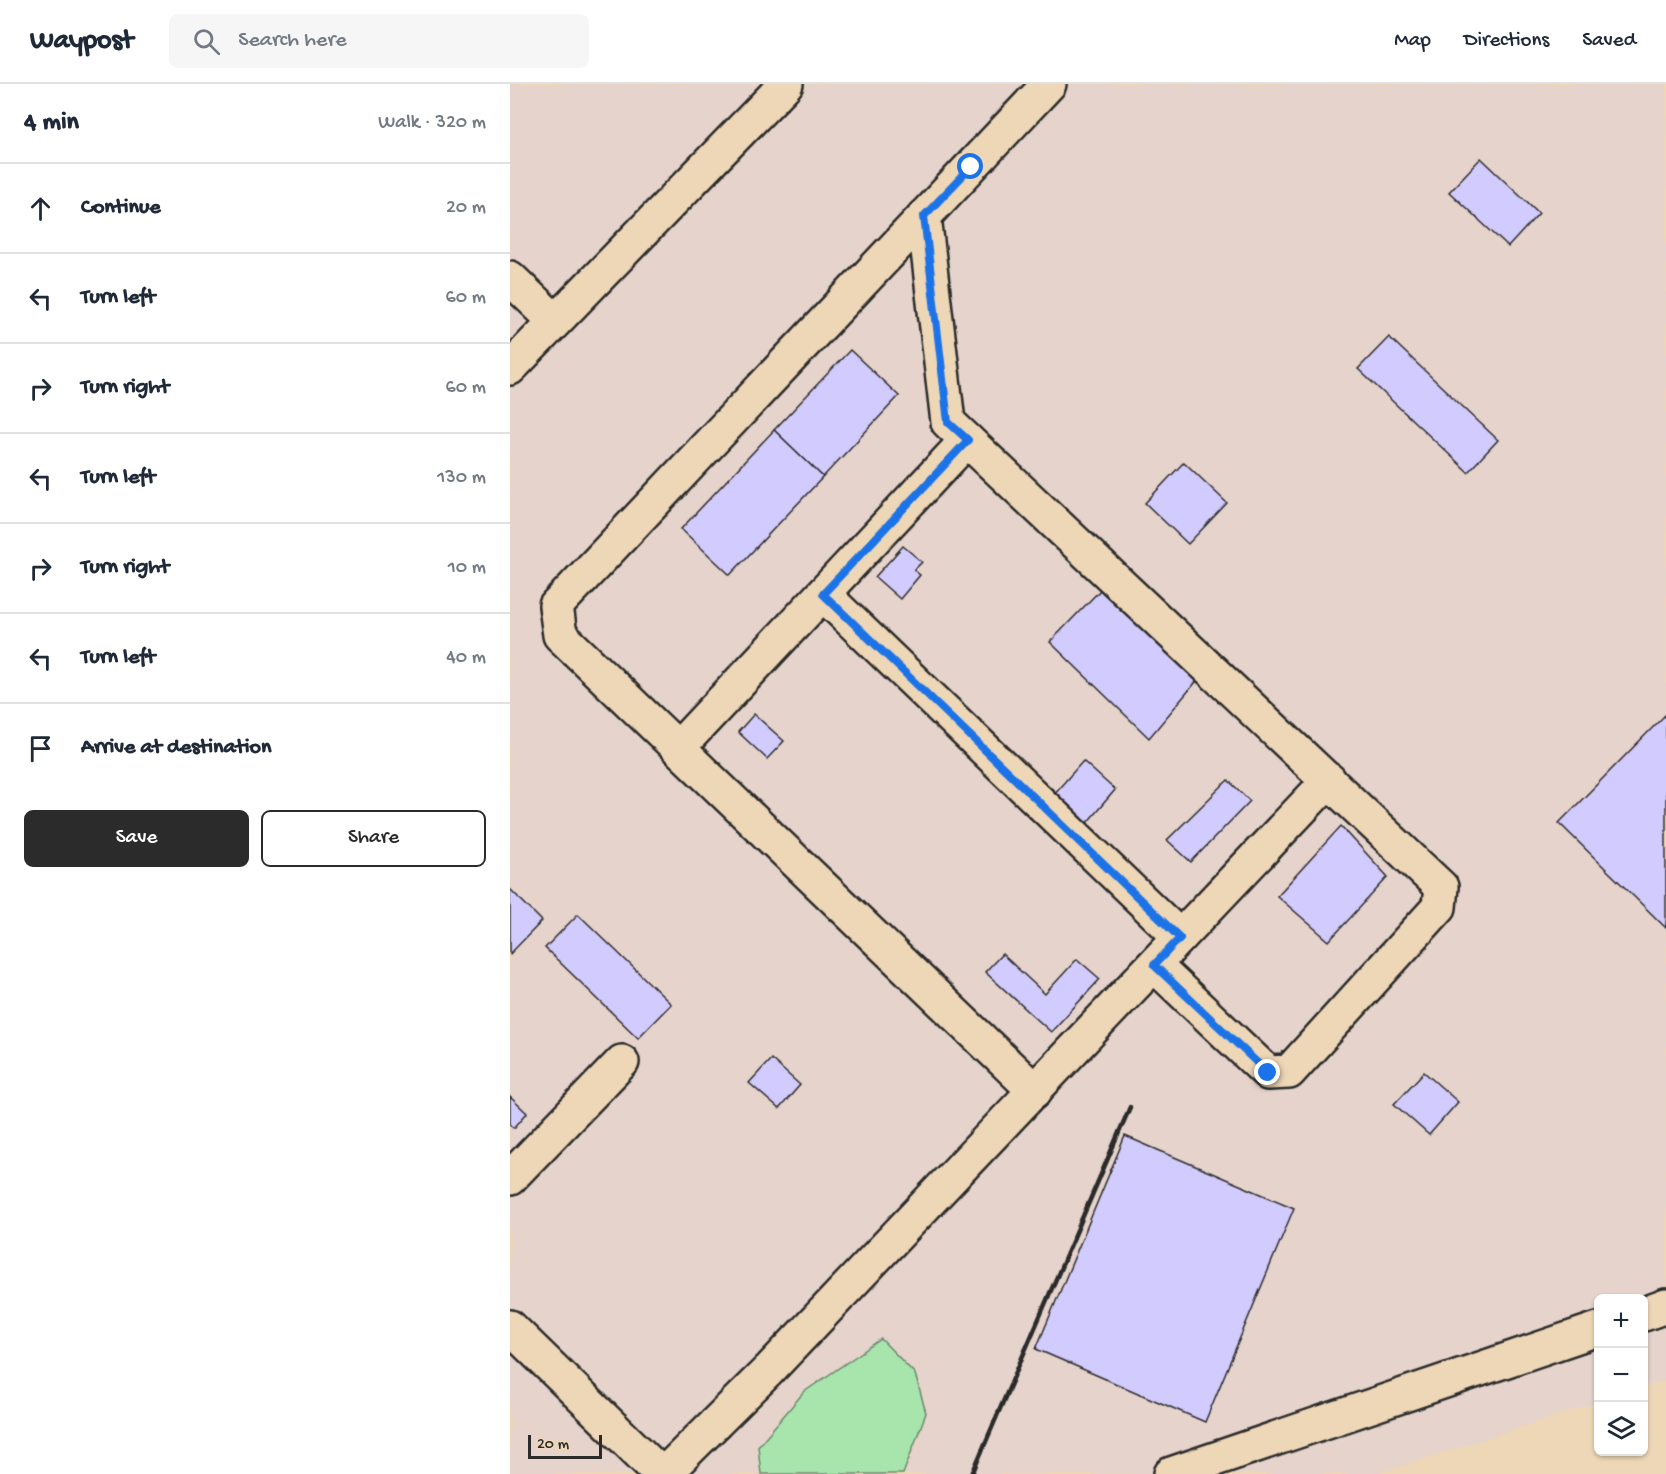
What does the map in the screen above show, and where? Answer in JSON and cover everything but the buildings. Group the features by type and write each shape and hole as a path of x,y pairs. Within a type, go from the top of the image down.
{"lane":[{"path":"510,368 786,84"},
{"path":"1035,1090 560,635 556,606 1049,84"},
{"path":"924,216 948,422 1441,887 1439,907 1289,1072 1268,1073 1154,965"},
{"path":"510,278 555,321"},
{"path":"678,748 968,440"},
{"path":"823,594 1180,938"},
{"path":"510,1327 663,1474 770,1370 1329,780"},
{"path":"510,1178 622,1062"},
{"path":"1648,1313 1666,1306"},
{"path":"1171,1474 1594,1331"}],"shaded area":[{"path":"510,84 1666,84 1666,1380 1648,1386 1648,1294 1594,1294 1594,1403 1376,1474 510,1474"}],"green space":[{"path":"881,1339 915,1374 926,1413 903,1474 761,1474 758,1446 804,1392"}],"railway":[{"path":"972,1474 1130,1107"}],"route":[{"path":"971,167 924,216 948,422 968,440 823,594 1180,938 1154,965 1268,1073"}]}
